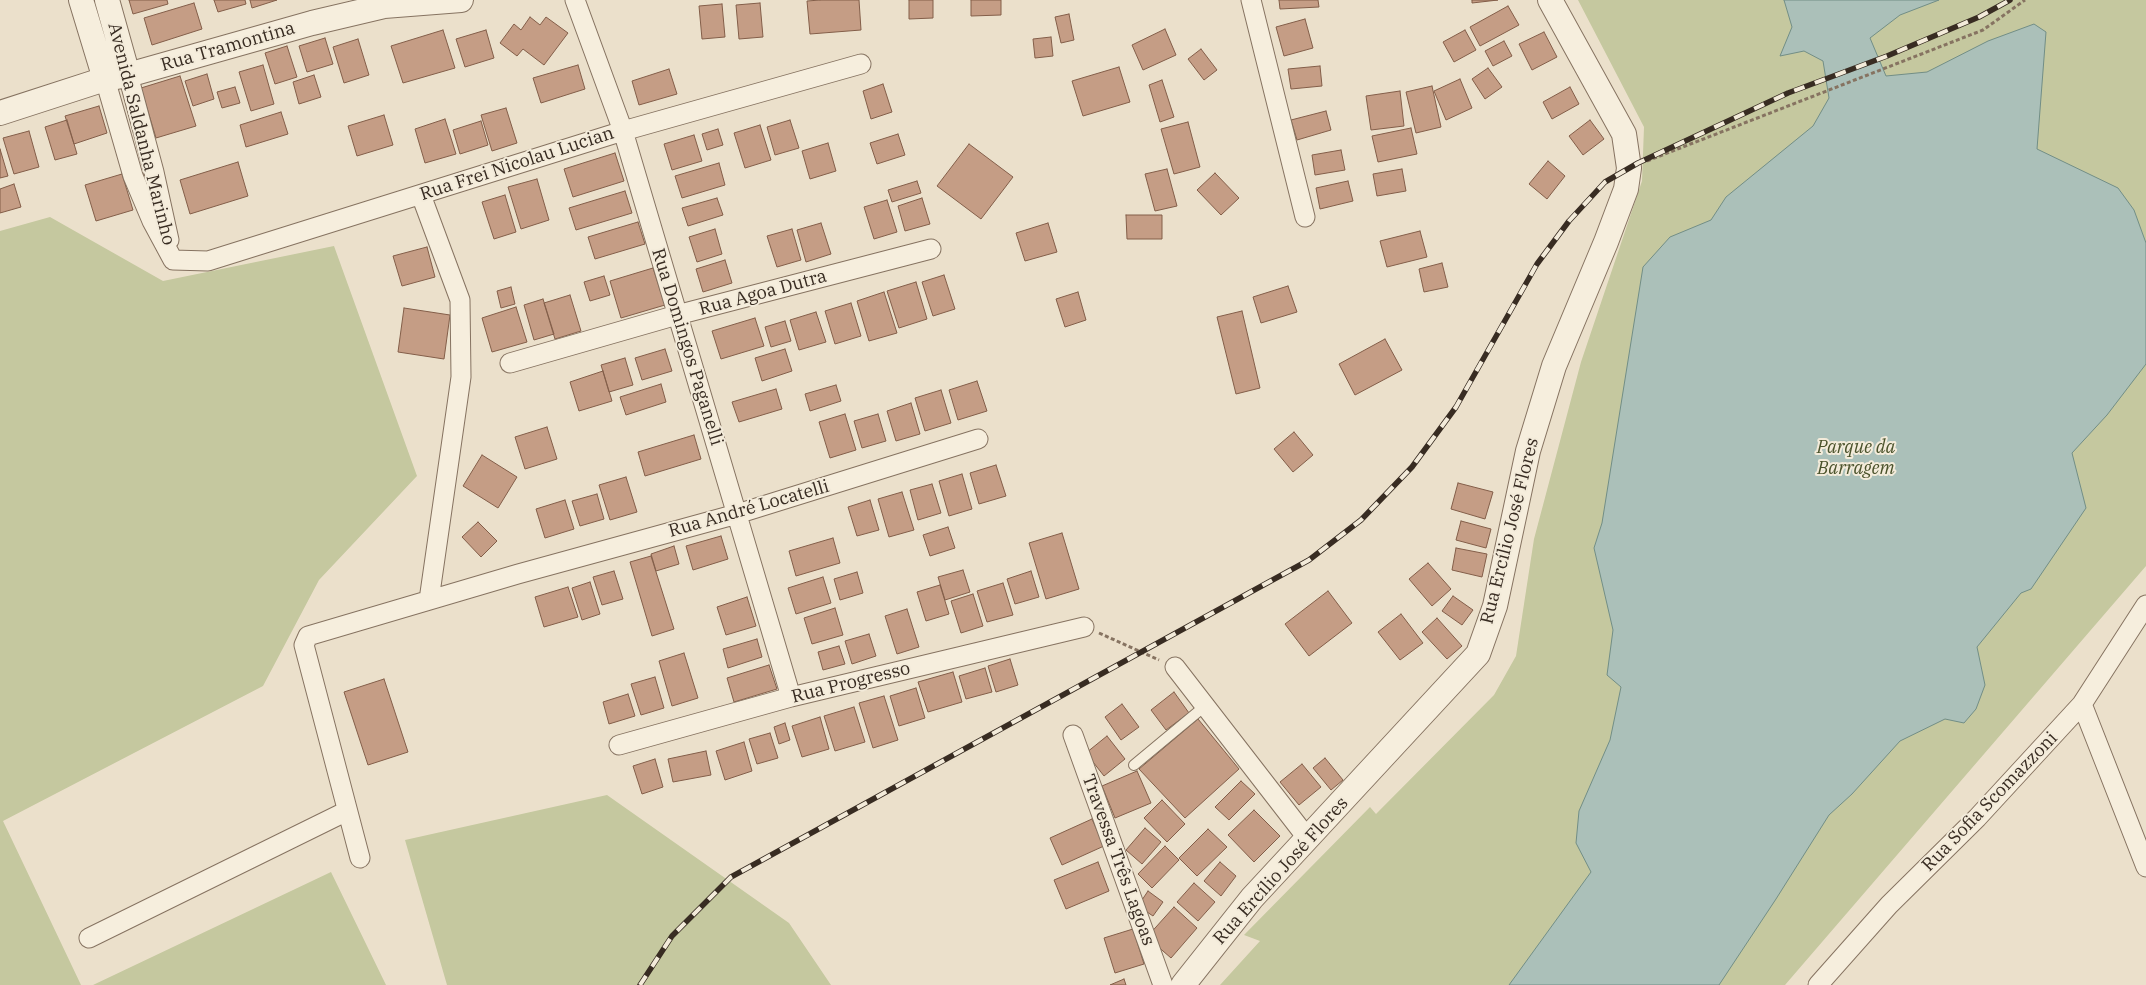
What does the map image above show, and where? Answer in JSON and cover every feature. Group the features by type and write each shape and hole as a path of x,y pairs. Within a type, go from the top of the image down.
{"street":[{"name":"Avenida Saldanha Marinho","path":"81,0 133,176 152,222 173,260"},
{"name":"Avenida Saldanha Marinho","path":"106,0 154,172 173,260"},
{"name":"Rua Tramontina","path":"0,113 105,79 128,75 312,23 384,6 460,0"},
{"name":"Rua Domingos Paganelli","path":"575,0 622,131 791,697"},
{"path":"1251,0 1305,217"},
{"name":"Rua Ercílio José Flores","path":"1183,985 1252,898 1478,654 1495,606 1528,450 1554,366 1606,242 1626,189 1629,168 1624,134 1550,0"},
{"name":"Rua Frei Nicolau Lucian","path":"173,260 208,261 622,131 861,64"},
{"path":"421,194 460,300 461,377 429,600"},
{"name":"Rua Agoa Dutra","path":"510,364 677,316 930,249"},
{"name":"Rua André Locatelli","path":"360,858 304,645 308,636 518,574 737,514 978,439"},
{"name":"Rua Sofia Scomazzoni","path":"1818,985 1889,905 1977,818 2082,704 2146,605"},
{"name":"Rua Progresso","path":"619,745 791,697 1084,627"},
{"path":"1168,664 1205,706 1308,839"},
{"path":"2082,704 2146,867"},
{"name":"Travessa Três Lagoas","path":"1073,735 1163,985"},
{"path":"89,938 347,811"}],"lane":[{"path":"1134,765 1205,706"}],"path":[{"path":"1629,168 1983,30 2025,0"},
{"path":"1084,627 1168,664"}],"green space":[{"name":"Parque da Barragem","path":"1578,0 2146,0 2146,566 1785,985 1220,985 1260,941 1244,935 1370,807 1376,814 1494,695 1516,656 1534,539 1581,362 1642,181 1644,127"},
{"path":"50,217 163,281 334,246 417,476 319,580 263,686 3,821 81,985 0,985 0,231"},
{"path":"607,795 789,923 831,985 447,985 405,840"},
{"path":"331,872 386,985 93,985"}],"water":[{"name":"Parque da Barragem","path":"1784,0 1939,0 1900,15 1870,38 1886,76 1927,72 1988,41 2034,24 2046,32 2037,149 2118,188 2134,210 2146,243 2146,364 2107,415 2072,453 2086,508 2031,589 2021,593 1977,647 1985,685 1976,709 1964,723 1945,719 1900,741 1852,794 1829,815 1719,985 1509,985 1591,872 1576,843 1579,811 1610,740 1621,687 1607,675 1613,630 1594,548 1602,523 1643,267 1670,237 1711,220 1726,197 1813,126 1829,98 1823,61 1804,51 1780,56 1792,27"}],"building":[{"path":"129,0 167,0 168,4 133,14"},
{"path":"214,0 245,0 246,4 218,12"},
{"path":"250,0 277,0 252,8"},
{"path":"859,0 861,30 810,34 807,1"},
{"path":"909,0 933,0 933,18 909,19"},
{"path":"971,0 1001,0 1001,15 971,16"},
{"path":"1279,0 1318,0 1319,7 1280,9"},
{"path":"1472,0 1498,0 1472,3"},
{"path":"194,3 202,29 152,45 144,18"},
{"path":"760,3 763,37 739,39 736,5"},
{"path":"722,4 725,37 702,39 699,6"},
{"path":"1508,6 1519,25 1480,46 1470,27"},
{"path":"1069,14 1074,40 1061,43 1055,17"},
{"path":"530,17 540,25 546,17 568,33 544,65 523,49 517,56 500,43 514,24 521,30"},
{"path":"1305,19 1313,48 1284,56 1276,27"},
{"path":"1165,29 1176,55 1143,70 1132,45"},
{"path":"443,30 455,68 403,83 391,46"},
{"path":"486,30 494,58 465,67 456,39"},
{"path":"1465,30 1476,50 1454,62 1443,42"},
{"path":"1544,32 1557,57 1532,70 1519,44"},
{"path":"1051,37 1053,56 1035,58 1033,39"},
{"path":"325,38 333,64 307,72 299,46"},
{"path":"358,39 369,75 344,83 333,47"},
{"path":"1504,41 1512,56 1493,66 1485,51"},
{"path":"287,46 297,77 275,84 265,53"},
{"path":"1201,49 1217,70 1204,80 1188,59"},
{"path":"263,65 274,104 251,111 239,72"},
{"path":"578,65 585,89 541,103 533,78"},
{"path":"1320,66 1322,86 1291,89 1288,69"},
{"path":"1119,67 1130,102 1083,116 1072,81"},
{"path":"1488,68 1502,87 1485,99 1472,79"},
{"path":"669,69 677,94 639,105 632,81"},
{"path":"207,74 214,99 193,106 185,81"},
{"path":"314,75 321,97 299,104 293,82"},
{"path":"180,76 196,126 156,138 141,88"},
{"path":"1460,79 1472,108 1446,120 1434,91"},
{"path":"1162,80 1174,117 1160,122 1149,85"},
{"path":"883,84 892,112 871,119 863,91"},
{"path":"1432,86 1441,127 1416,133 1406,92"},
{"path":"235,87 240,103 222,108 217,92"},
{"path":"1570,87 1579,104 1552,119 1543,102"},
{"path":"1400,91 1404,126 1371,130 1366,96"},
{"path":"99,106 107,133 74,144 65,116"},
{"path":"506,108 517,143 492,151 481,115"},
{"path":"1326,111 1331,130 1297,140 1291,120"},
{"path":"281,112 288,134 246,147 240,125"},
{"path":"384,115 393,145 357,156 348,126"},
{"path":"445,119 456,154 425,163 415,129"},
{"path":"67,120 77,154 55,160 45,127"},
{"path":"790,120 799,148 775,155 767,127"},
{"path":"1590,120 1604,139 1583,155 1569,136"},
{"path":"481,121 488,145 460,154 453,130"},
{"path":"1188,122 1200,167 1174,174 1161,129"},
{"path":"760,125 771,160 745,168 734,133"},
{"path":"1411,128 1417,154 1378,162 1372,136"},
{"path":"718,129 723,145 707,150 702,134"},
{"path":"29,131 39,167 14,174 3,138"},
{"path":"898,134 905,155 877,164 870,143"},
{"path":"694,135 702,161 672,170 664,144"},
{"path":"828,143 836,171 810,179 802,151"},
{"path":"969,144 1013,177 981,219 937,186"},
{"path":"0,149 8,176 0,178"},
{"path":"1341,150 1345,170 1315,175 1312,155"},
{"path":"615,153 624,181 573,197 564,169"},
{"path":"1548,161 1565,176 1547,199 1529,184"},
{"path":"238,162 248,196 190,214 180,180"},
{"path":"719,163 725,185 682,198 675,176"},
{"path":"1167,169 1177,206 1155,211 1145,174"},
{"path":"1402,169 1406,191 1377,196 1373,174"},
{"path":"1215,173 1239,198 1221,215 1197,190"},
{"path":"122,174 133,210 96,221 85,185"},
{"path":"537,179 549,220 521,229 508,187"},
{"path":"917,181 921,193 892,202 888,190"},
{"path":"1348,181 1353,201 1320,209 1316,188"},
{"path":"14,184 21,207 0,213 0,189"},
{"path":"625,191 632,213 576,230 569,208"},
{"path":"505,195 516,232 494,239 482,202"},
{"path":"717,198 723,215 688,226 682,208"},
{"path":"922,198 930,224 905,231 898,206"},
{"path":"887,200 897,232 874,239 864,207"},
{"path":"1126,215 1162,215 1162,239 1127,239"},
{"path":"638,222 645,244 595,259 588,237"},
{"path":"821,223 831,254 806,262 797,230"},
{"path":"1048,223 1057,252 1025,261 1016,233"},
{"path":"715,229 722,254 697,262 689,237"},
{"path":"792,229 801,260 777,267 767,236"},
{"path":"1420,231 1427,257 1387,267 1380,241"},
{"path":"427,247 435,277 402,286 393,256"},
{"path":"725,260 732,283 703,292 696,269"},
{"path":"1442,263 1448,287 1424,292 1419,269"},
{"path":"653,268 665,305 621,318 610,281"},
{"path":"944,275 955,309 933,316 922,282"},
{"path":"604,276 610,295 590,301 584,282"},
{"path":"916,282 927,319 899,328 887,291"},
{"path":"1288,286 1297,312 1261,323 1253,297"},
{"path":"511,287 515,304 501,308 497,291"},
{"path":"884,292 897,333 869,341 857,301"},
{"path":"1078,292 1086,320 1065,327 1056,299"},
{"path":"570,295 581,331 555,339 544,303"},
{"path":"543,299 554,334 534,340 524,305"},
{"path":"851,303 861,336 835,344 825,311"},
{"path":"516,307 527,342 492,352 482,318"},
{"path":"404,308 450,315 444,359 398,352"},
{"path":"1242,311 1260,388 1236,394 1217,317"},
{"path":"816,312 826,342 799,350 790,320"},
{"path":"755,318 764,346 721,359 712,331"},
{"path":"785,321 791,341 771,347 765,327"},
{"path":"1385,339 1402,370 1355,395 1339,364"},
{"path":"665,349 672,371 642,380 635,358"},
{"path":"785,349 792,371 762,381 755,358"},
{"path":"625,358 633,385 609,392 601,365"},
{"path":"603,371 612,401 579,411 570,382"},
{"path":"977,381 987,411 958,420 949,390"},
{"path":"661,384 666,402 626,415 620,397"},
{"path":"836,385 841,401 810,411 805,394"},
{"path":"776,389 782,409 739,422 732,402"},
{"path":"941,390 951,423 925,431 915,398"},
{"path":"911,403 920,434 896,441 887,411"},
{"path":"845,414 856,450 830,458 819,422"},
{"path":"878,414 886,441 862,448 854,421"},
{"path":"547,427 557,459 525,469 515,437"},
{"path":"1294,432 1313,455 1293,472 1274,449"},
{"path":"694,435 701,459 645,476 638,452"},
{"path":"482,455 517,477 498,508 463,486"},
{"path":"996,465 1006,496 979,504 970,473"},
{"path":"962,474 972,509 949,516 939,481"},
{"path":"626,477 637,512 610,520 599,485"},
{"path":"1458,483 1493,492 1485,519 1451,509"},
{"path":"932,484 941,513 918,520 910,490"},
{"path":"902,492 914,530 889,537 878,499"},
{"path":"597,494 604,519 580,526 572,501"},
{"path":"565,500 574,529 545,538 536,509"},
{"path":"870,500 879,530 857,536 848,507"},
{"path":"1461,521 1491,529 1486,548 1456,540"},
{"path":"478,522 497,541 481,557 462,537"},
{"path":"948,527 955,548 930,556 923,535"},
{"path":"1062,533 1079,589 1046,599 1029,543"},
{"path":"721,536 728,559 693,570 686,546"},
{"path":"833,538 840,563 796,576 789,551"},
{"path":"674,546 679,564 656,571 651,554"},
{"path":"1456,548 1487,554 1482,577 1452,570"},
{"path":"651,556 674,629 652,636 630,562"},
{"path":"1428,563 1451,589 1432,606 1409,579"},
{"path":"963,570 970,592 945,600 938,577"},
{"path":"614,571 623,599 602,605 593,577"},
{"path":"1031,571 1039,597 1015,604 1007,579"},
{"path":"857,572 863,593 840,600 834,579"},
{"path":"823,577 831,603 796,614 788,588"},
{"path":"590,582 600,614 582,620 572,588"},
{"path":"1003,583 1013,615 987,622 977,591"},
{"path":"940,585 949,614 926,621 917,592"},
{"path":"568,587 578,617 544,627 535,597"},
{"path":"1328,591 1352,623 1309,656 1285,624"},
{"path":"973,594 983,626 961,633 951,601"},
{"path":"1453,596 1473,610 1462,625 1442,611"},
{"path":"747,597 756,626 726,635 717,607"},
{"path":"835,608 843,635 812,644 804,618"},
{"path":"907,609 919,647 897,654 885,616"},
{"path":"1401,614 1423,643 1400,660 1378,632"},
{"path":"1437,618 1462,646 1447,659 1422,632"},
{"path":"869,634 876,656 852,664 845,641"},
{"path":"757,639 762,657 728,668 723,649"},
{"path":"839,646 845,664 823,670 818,652"},
{"path":"684,653 698,698 672,706 659,661"},
{"path":"1010,659 1018,685 996,692 988,666"},
{"path":"769,665 777,689 734,702 727,678"},
{"path":"985,668 992,692 966,699 959,676"},
{"path":"953,672 962,702 928,712 918,682"},
{"path":"655,677 664,708 641,715 631,684"},
{"path":"384,679 408,752 368,765 344,692"},
{"path":"916,688 925,718 899,726 890,696"},
{"path":"1174,692 1189,713 1166,730 1151,710"},
{"path":"628,694 635,716 609,724 603,702"},
{"path":"884,696 898,740 873,748 859,703"},
{"path":"1122,704 1139,727 1121,740 1105,717"},
{"path":"854,707 865,742 835,751 824,716"},
{"path":"820,717 829,749 802,757 792,726"},
{"path":"1198,719 1239,769 1185,818 1139,769"},
{"path":"785,723 790,740 779,744 774,727"},
{"path":"770,733 778,758 757,764 749,739"},
{"path":"1107,736 1125,759 1104,776 1086,753"},
{"path":"744,742 752,771 725,780 716,751"},
{"path":"706,751 711,775 673,782 668,759"},
{"path":"1325,758 1343,780 1331,790 1313,768"},
{"path":"655,759 663,787 642,794 633,766"},
{"path":"1302,764 1321,787 1299,805 1280,782"},
{"path":"1137,771 1151,803 1115,818 1102,786"},
{"path":"1241,781 1255,794 1229,820 1215,807"},
{"path":"1162,800 1185,824 1167,842 1144,818"},
{"path":"1254,810 1280,836 1254,862 1228,835"},
{"path":"1092,819 1104,846 1062,865 1050,838"},
{"path":"1145,828 1161,842 1142,864 1126,850"},
{"path":"1208,829 1227,847 1197,876 1179,858"},
{"path":"1165,846 1179,860 1152,888 1138,874"},
{"path":"1098,862 1109,891 1066,909 1054,880"},
{"path":"1220,862 1236,876 1221,896 1204,881"},
{"path":"1194,883 1215,902 1198,921 1177,902"},
{"path":"1148,891 1163,902 1153,916 1138,906"},
{"path":"1174,907 1197,928 1171,958 1147,937"},
{"path":"1133,929 1144,964 1115,973 1104,938"},
{"path":"1124,979 1126,985 1110,985"}],"railway":[{"path":"640,985 672,936 731,877 1309,560 1361,520 1412,467 1456,407 1537,264 1569,221 1605,182 1638,163 1788,93 1887,56 1979,17 2010,0"}]}
